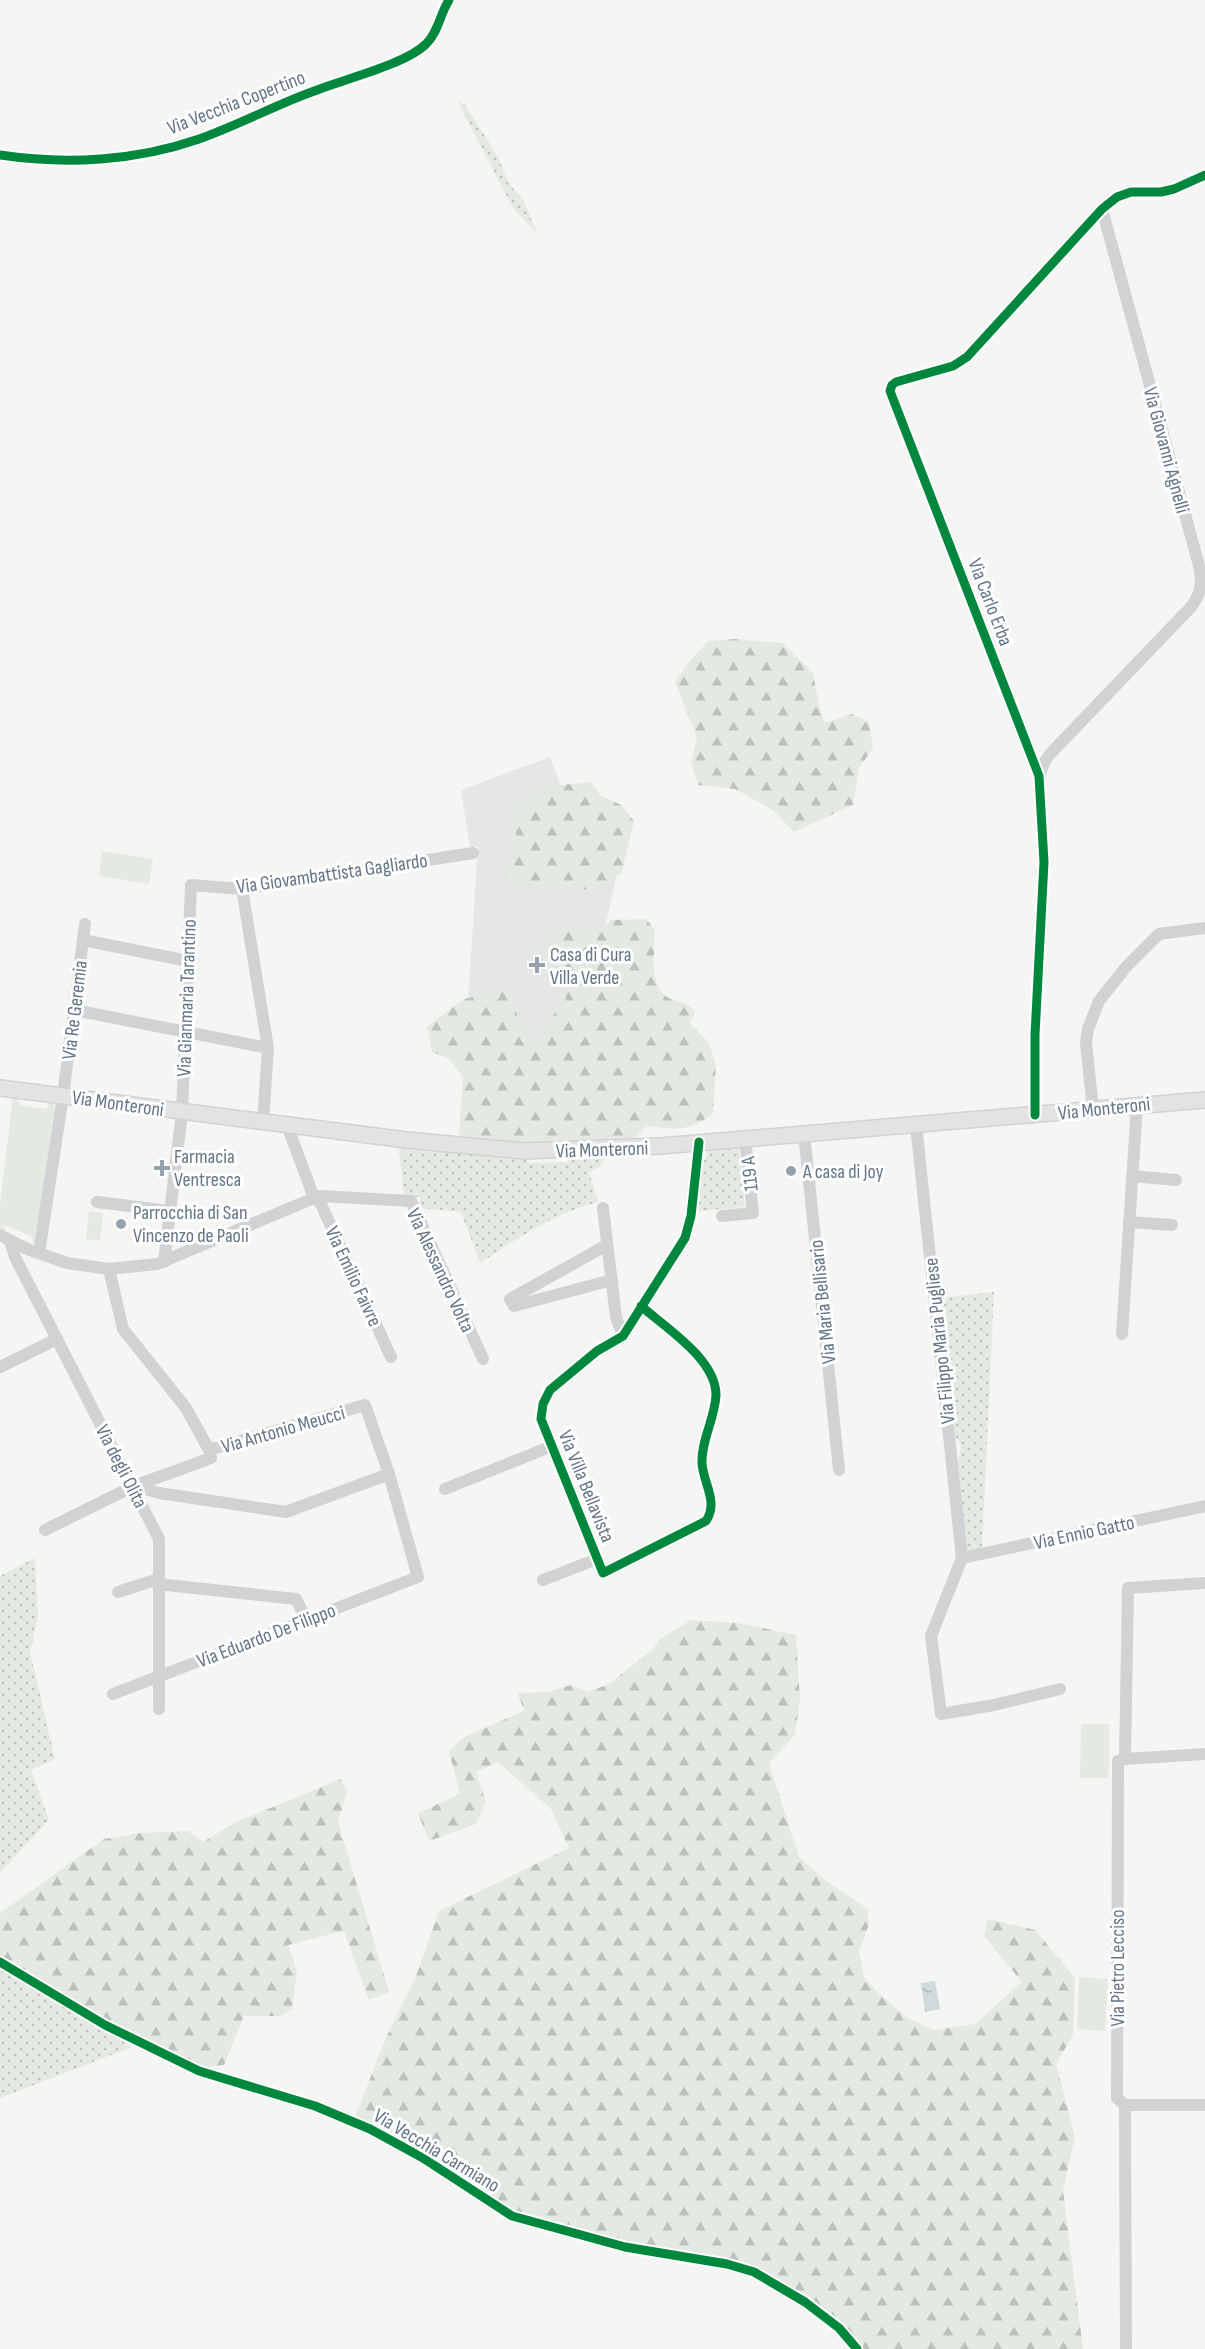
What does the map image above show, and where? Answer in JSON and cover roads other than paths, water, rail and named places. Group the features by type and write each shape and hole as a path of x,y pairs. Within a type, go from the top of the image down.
{"main road":[{"name":"Via Monteroni","path":"0,1088 451,1145 523,1151 580,1150 699,1142 1205,1100"}],"street":[{"path":"1102,209 1117,197 1131,192 1168,190 1205,175"},
{"name":"Via Carlo Erba","path":"1035,1115 1035,1035 1044,849 1039,776 890,391 896,382 953,366 966,357 1102,209"},
{"name":"Via Giovanni Agnelli","path":"1039,776 1044,761 1196,602 1202,587 1198,562 1102,209"},
{"name":"Via Giovambattista Gagliardo","path":"191,885 242,889 473,853"},
{"name":"Via Gianmaria Tarantino","path":"164,1262 182,1112 191,885"},
{"path":"242,889 268,1048 263,1122"},
{"name":"Via Re Geremia","path":"39,1253 63,1096 85,924"},
{"path":"1093,1109 1086,1043 1088,1029 1099,1001 1126,967 1159,934 1205,928"},
{"path":"83,940 188,961"},
{"path":"74,1011 268,1048"},
{"path":"1122,1334 1137,1105"},
{"name":"Via Emilio Faivre","path":"287,1125 314,1198 320,1202 392,1358"},
{"name":"Via Filippo Maria Pugliese","path":"916,1125 962,1558"},
{"name":"Via Maria Bellisario","path":"804,1133 839,1470"},
{"name":"119 A","path":"722,1216 753,1213 745,1138"},
{"name":"Via Villa Bellavista","path":"641,1306 707,1365 714,1381 716,1396 702,1463 712,1504 711,1514 706,1521 603,1573 541,1419 543,1404 550,1390 597,1351 623,1336 641,1306 685,1238 691,1216 699,1142"},
{"path":"1132,1176 1176,1180"},
{"name":"Via Alessandro Volta","path":"314,1198 321,1196 411,1202 483,1359"},
{"path":"5,1238 67,1263 109,1269 157,1264 314,1198"},
{"path":"97,1202 170,1211"},
{"path":"603,1208 616,1317 623,1336"},
{"path":"1129,1222 1172,1225"},
{"name":"Via degli Olita","path":"5,1238 134,1486 159,1539 159,1709"},
{"path":"607,1245 510,1299 514,1306 612,1280"},
{"path":"109,1269 123,1329 186,1408 209,1450"},
{"path":"0,1367 57,1339"},
{"name":"Via Antonio Meucci","path":"45,1530 134,1486 211,1458 209,1450 365,1405 389,1474"},
{"path":"445,1490 552,1446"},
{"path":"134,1486 286,1512 389,1474"},
{"name":"Via Eduardo De Filippo","path":"113,1694 418,1577 389,1474"},
{"name":"Via Ennio Gatto","path":"962,1558 1205,1506"},
{"path":"962,1558 931,1636 941,1714 994,1705 1060,1689"},
{"path":"543,1580 597,1559"},
{"path":"118,1592 158,1582 296,1599 306,1619"},
{"name":"Via Pietro Lecciso","path":"1126,2349 1125,2105 1117,2098 1118,1761 1125,1759 1128,1588 1205,1583"},
{"path":"1125,1759 1205,1754"},
{"name":"Via Vecchia Carmiano","path":"0,1962 115,2030 199,2071 315,2106 370,2129 423,2158 512,2216 625,2247 754,2272 805,2302 839,2328 857,2349"},
{"path":"1125,2105 1205,2105"}],"water":[{"path":"935,1981 940,2009 925,2012 921,1983"}],"place":[{"name":"Casa di Cura Villa Verde","path":"537,965"},
{"name":"Farmacia Ventresca","path":"162,1168"},
{"name":"A casa di Joy","path":"791,1171"},
{"name":"Parrocchia di San Vincenzo de Paoli","path":"121,1224"}]}
